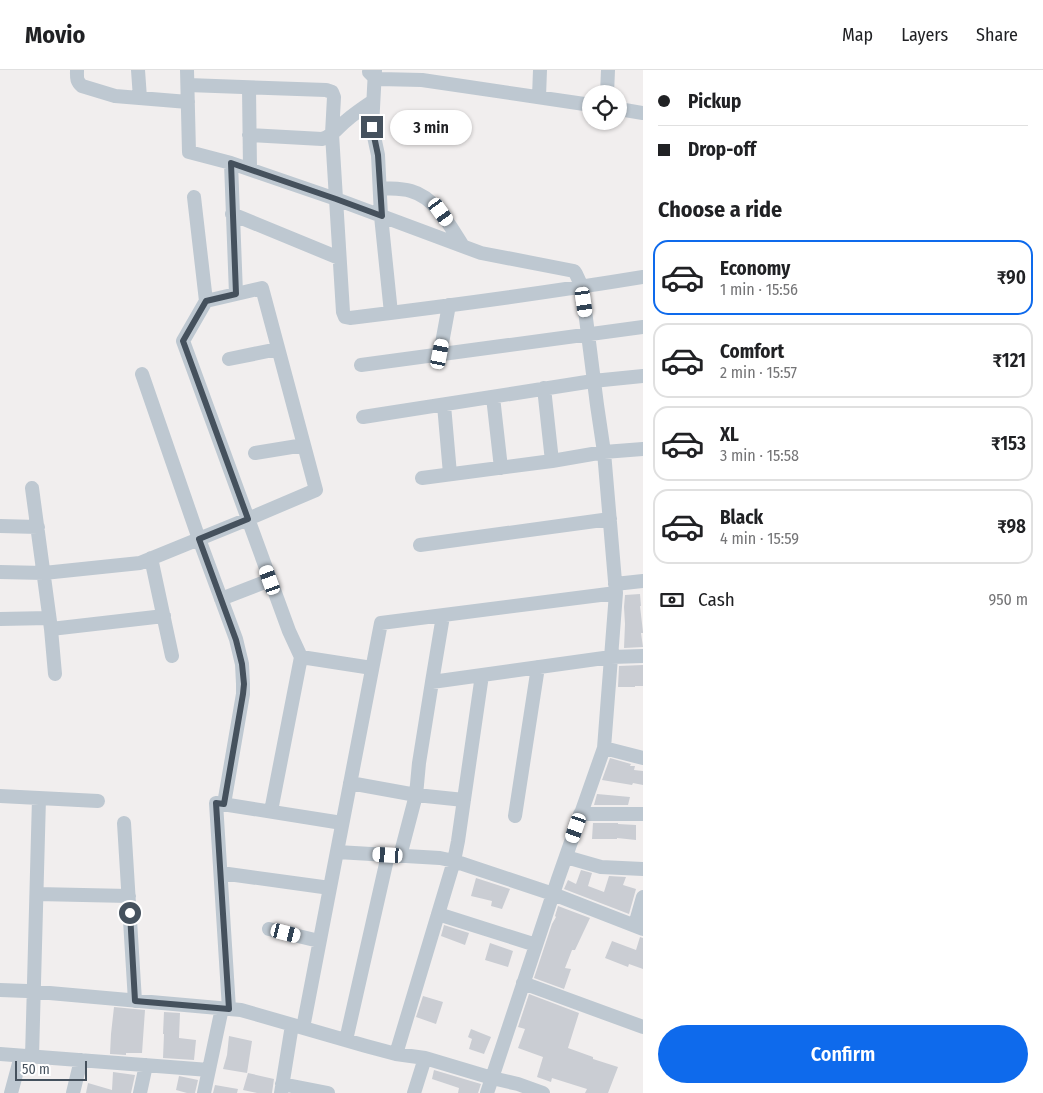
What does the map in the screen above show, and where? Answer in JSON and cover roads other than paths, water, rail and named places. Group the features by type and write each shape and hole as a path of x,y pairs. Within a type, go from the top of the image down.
{"street":[{"path":"77,70 78,83 82,86 115,96 188,102"},
{"path":"138,70 140,98"},
{"path":"187,70 189,152 250,169 486,254 574,271 582,287 593,381 604,452 616,589 604,748 552,894 487,1093"},
{"path":"539,97 540,70"},
{"path":"607,85 608,70"},
{"path":"373,73 380,79 422,75 582,104"},
{"path":"373,73 372,127 378,155 391,313"},
{"path":"188,85 326,90 332,92 334,97 332,134 343,312 345,317 391,313 643,277"},
{"path":"249,88 250,169"},
{"path":"249,135 326,138 373,101"},
{"path":"627,110 643,113"},
{"path":"231,163 236,294"},
{"path":"380,188 410,191 425,198 441,212 463,246"},
{"path":"194,197 206,301 183,341 288,631 301,657 271,811"},
{"path":"232,214 340,258"},
{"path":"0,572 44,573 140,563 316,490 262,288 206,301"},
{"path":"440,354 449,305"},
{"path":"361,365 643,327"},
{"path":"229,359 278,349"},
{"path":"142,374 242,664 243,694 224,804"},
{"path":"364,417 544,388 643,376"},
{"path":"544,388 552,461"},
{"path":"493,397 501,468"},
{"path":"444,405 450,474"},
{"path":"255,453 304,446"},
{"path":"422,478 552,461 604,452 643,449"},
{"path":"32,488 55,674"},
{"path":"420,545 610,519"},
{"path":"0,526 38,527"},
{"path":"151,558 172,656"},
{"path":"221,599 270,580"},
{"path":"328,1093 281,1089 320,942 381,623 443,616 616,589 643,581"},
{"path":"0,619 50,624 164,616"},
{"path":"346,1040 394,855 416,795 419,763 443,616"},
{"path":"432,682 611,657 643,656"},
{"path":"301,657 372,668"},
{"path":"515,816 538,667"},
{"path":"396,1054 454,861 482,675"},
{"path":"604,748 643,758"},
{"path":"350,783 416,795 464,800"},
{"path":"0,796 98,801"},
{"path":"11,1093 27,1056 34,992 39,798"},
{"path":"204,1093 226,1008 216,803 342,822"},
{"path":"580,814 643,814"},
{"path":"124,824 135,1001"},
{"path":"337,852 440,858 454,861 552,894 639,927 643,897"},
{"path":"566,857 602,867 643,869"},
{"path":"220,873 330,888"},
{"path":"37,894 129,896"},
{"path":"438,914 536,945"},
{"path":"269,929 320,942"},
{"path":"523,983 643,1027"},
{"path":"0,990 241,1010 396,1054 424,1058 518,1084 543,1093"},
{"path":"0,1054 209,1070"},
{"path":"414,1093 424,1058"},
{"path":"73,1093 81,1060"},
{"path":"140,1093 146,1065"}]}
